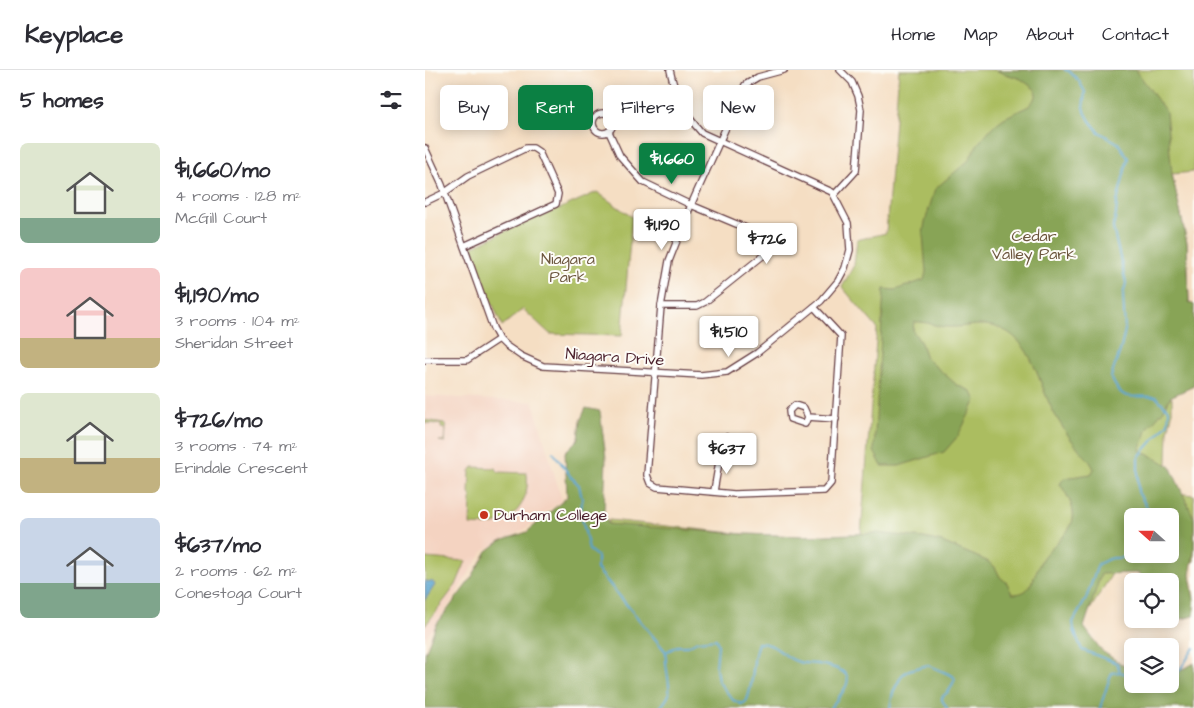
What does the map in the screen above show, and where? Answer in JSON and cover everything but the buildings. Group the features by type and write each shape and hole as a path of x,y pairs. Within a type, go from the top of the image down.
{"street":[{"path":"670,70 681,104 689,118 702,133 816,184 833,192 834,195 856,171 861,110 852,82 841,70"},
{"path":"784,70 758,77 745,85 691,205 669,261 661,306 655,373 647,475 650,483 657,487 739,494 824,491 831,483 841,336 814,307"},
{"path":"609,132 620,156 643,182 753,231 767,245 765,254 705,302 697,306 661,306"},
{"path":"425,202 444,193 468,176 530,147 539,152 558,194 558,200 552,206 464,246"},
{"name":"Niagara Drive","path":"425,148 444,193 493,328 499,339 521,356 543,366 701,375 727,372 757,353 814,307 837,283 848,259 850,241 848,223 834,195"},
{"path":"425,360 467,360 499,339"},
{"path":"808,417 835,419"},
{"path":"714,491 720,456"}],"shaded area":[{"name":"Durham College","path":"425,396 533,402 562,500 525,529 484,550 425,639"}],"green space":[{"name":"Cedar Valley Park","path":"899,70 1194,70 1194,172 1172,174 1187,243 1189,302 1194,305 1153,395 1172,398 1172,415 1168,431 1166,492 1194,495 1194,561 1179,562 1179,508 1124,508 1124,563 1143,563 1118,564 1080,626 591,708 609,520 743,534 803,536 861,534 877,328 842,287 854,265 857,240 886,233"},
{"name":"Cedar Valley Park","path":"994,70 1136,70 1166,112 1172,174 1187,243 1189,302 1194,305 1194,386 1170,397 1163,411 1148,428 1140,450 1170,466 1194,518 1194,551 1190,575 1194,600 1194,616 1179,620 1179,573 1101,574 1084,627 1102,651 1124,666 1124,693 1179,693 1179,672 1194,663 1194,708 425,708 425,653 436,625 470,580 487,551 500,541 527,532 567,497 565,452 578,439 580,421 586,408 600,411 606,458 604,512 608,524 743,534 803,536 876,533 924,538 942,542 987,561 995,567 1000,577 1007,583 1012,594 1026,591 1046,553 1071,526 1073,512 1068,497 1060,484 1064,478 1091,474 1094,469 1059,422 1031,358 1013,336 1001,329 986,325 947,327 914,322 913,331 921,343 926,358 957,385 971,391 976,400 958,436 944,452 899,466 882,466 874,451 884,289 895,290 924,280 926,272 923,234 935,189 968,161 977,145 992,127 1004,118 1029,106 1036,97 1036,90 1021,79"},
{"name":"Niagara Park","path":"597,192 632,217 622,336 550,334 523,309 502,326 472,247 557,207 559,209"},
{"path":"425,420 444,423 446,428 445,442 439,441 444,441 445,429 441,428 441,424 425,423"},
{"path":"473,467 495,468 499,472 527,473 525,497 520,507 513,514 494,524 470,525 470,471"},
{"path":"425,558 466,561 456,585 425,626"}],"water":[{"path":"425,581 433,582 435,585 425,600"}],"waterway":[{"path":"1065,70 1069,71 1079,81 1085,92 1083,108 1090,121 1099,132 1118,143 1128,158 1117,202 1113,228 1126,283 1123,295 1125,330 1111,377 1115,386 1124,395 1156,397 1169,410 1168,423 1138,459 1138,492 1147,508"},
{"path":"553,452 579,485 582,499 581,513 589,550 597,556 597,569 666,652"},
{"path":"1120,672 1117,663 1082,650 1073,622 1086,599 1098,564 1110,559 1124,557"},
{"path":"666,652 677,646 688,646 697,641 716,639 718,645 716,668 718,681 733,700 741,704 746,702 749,695 758,643 771,645 793,660 801,663 831,667 846,674 847,684 830,708"},
{"path":"1179,670 1194,648"},
{"path":"660,708 669,694 666,652"},
{"path":"890,708 893,692 902,675 909,670 928,665 953,676 955,679 949,691 942,697 947,708"},
{"path":"1100,708 1112,673 1124,673"}],"place":[{"name":"Durham College","path":"484,515"}]}
